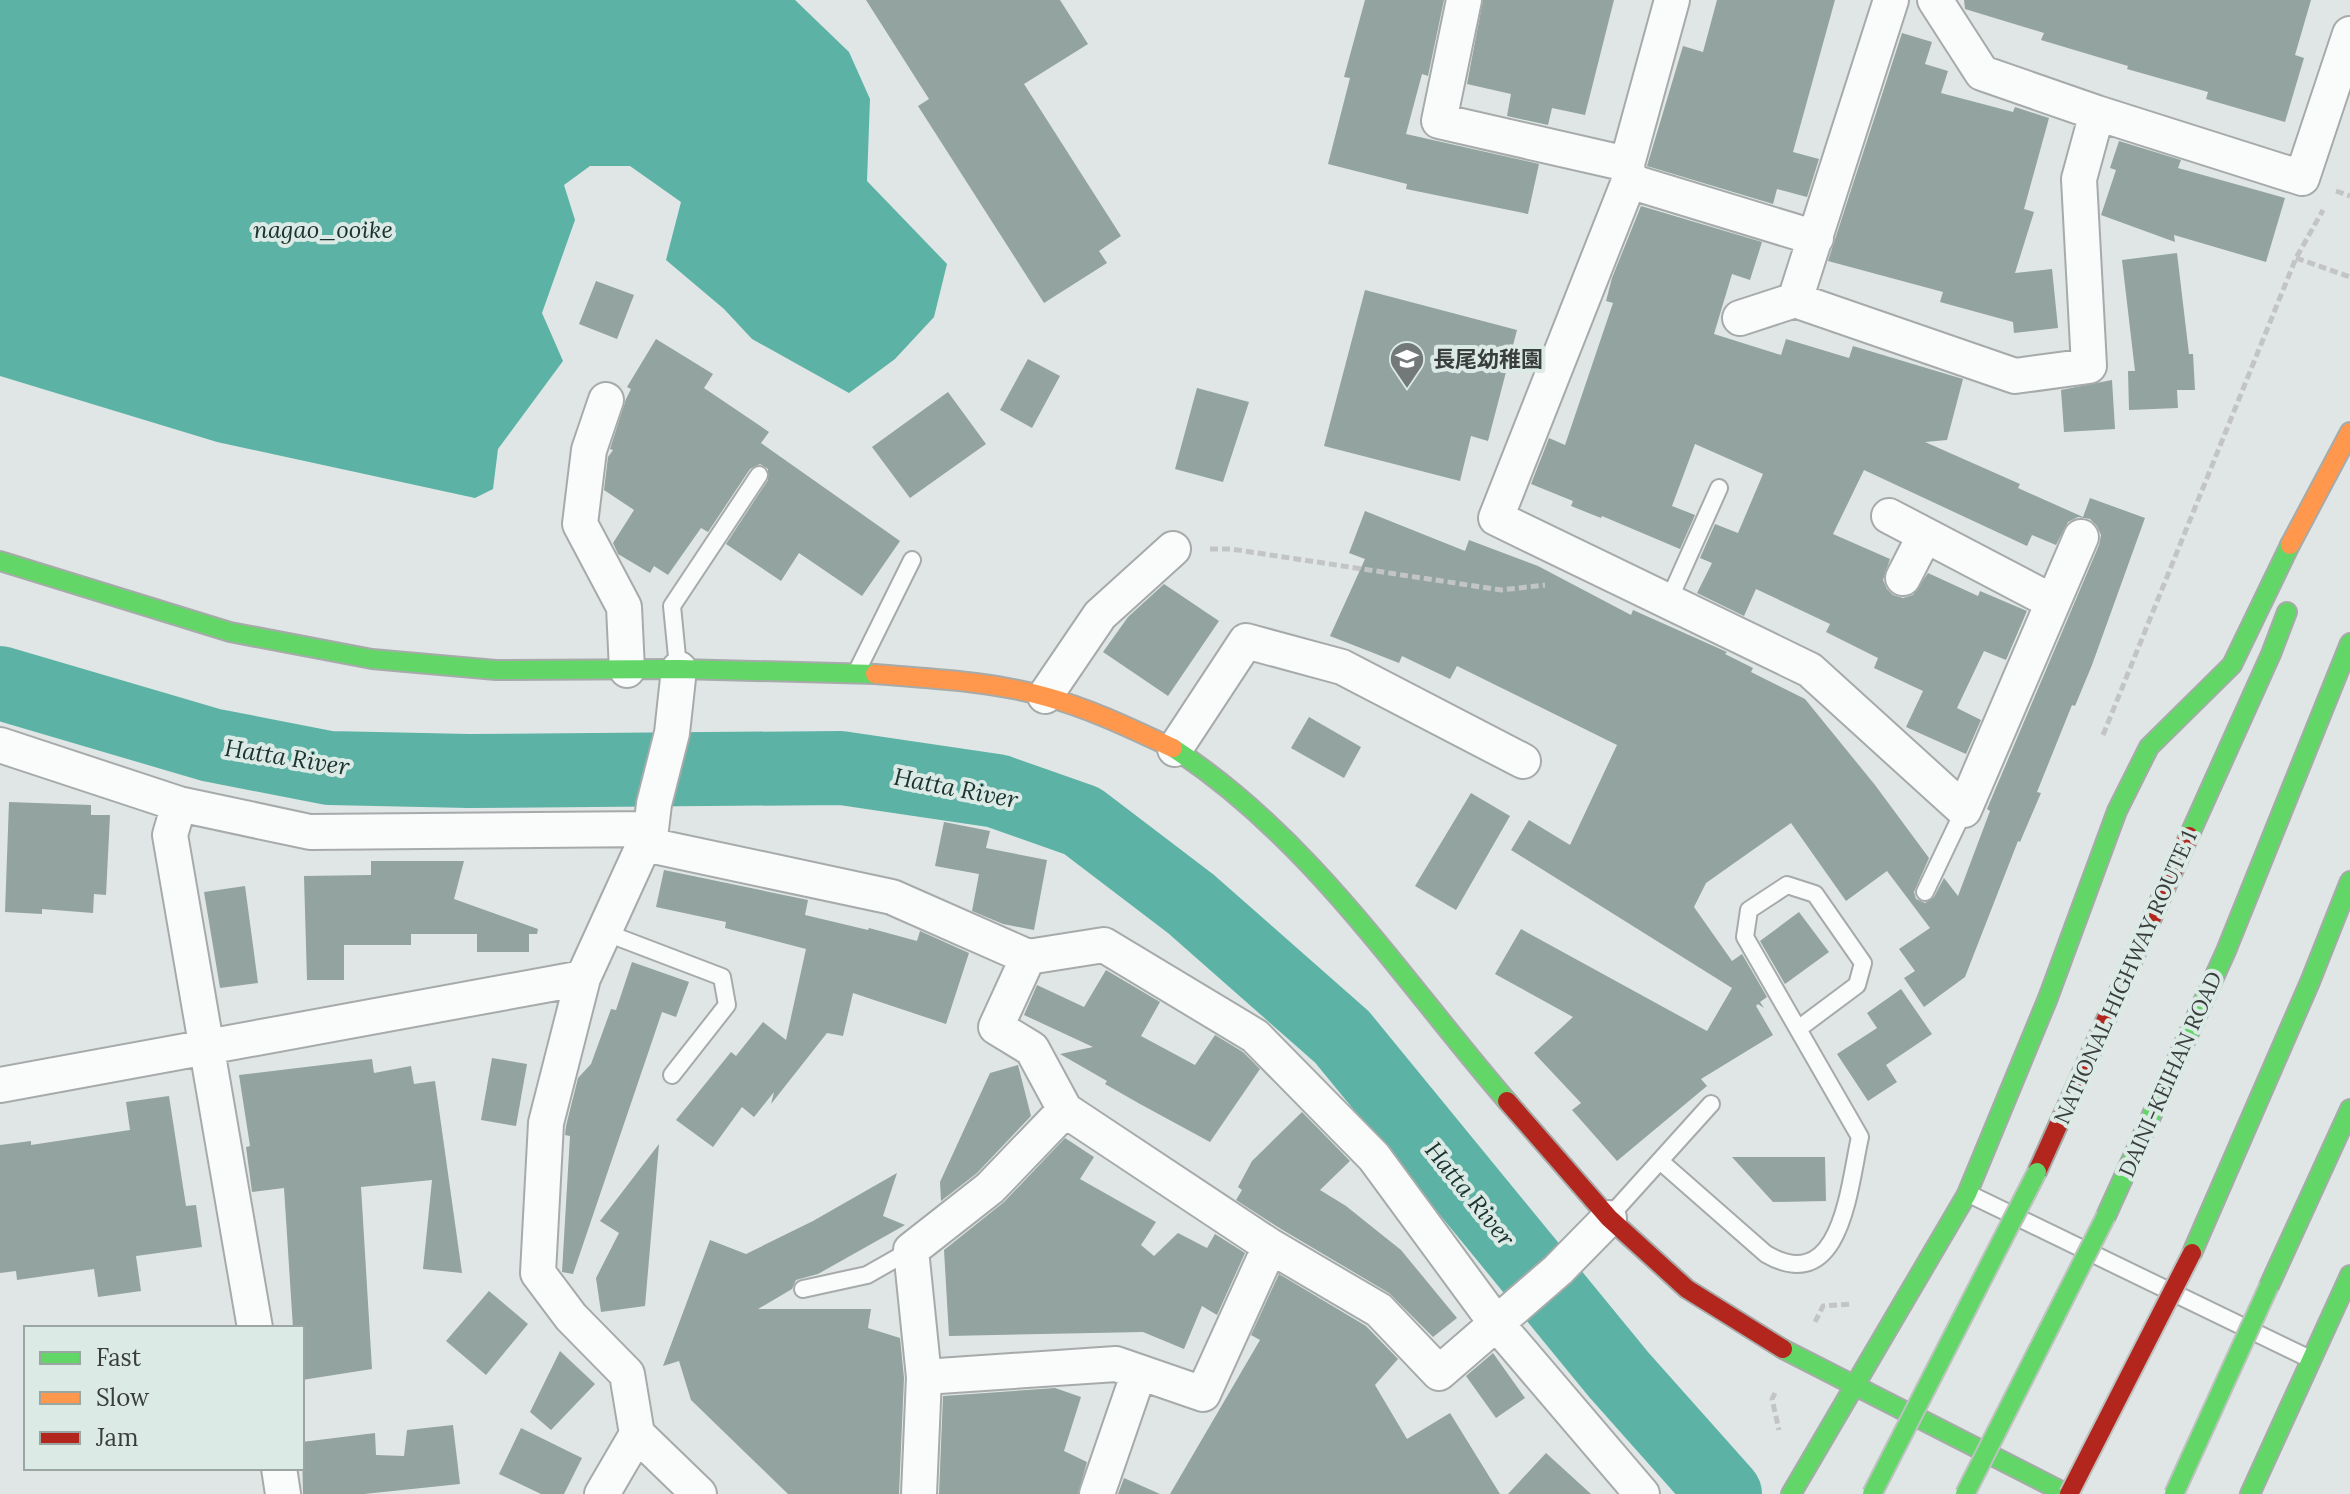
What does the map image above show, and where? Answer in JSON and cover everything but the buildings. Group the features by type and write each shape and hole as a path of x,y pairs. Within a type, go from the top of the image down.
{"main road":[{"path":"1791,1494 1967,1194 2048,998 2117,811 2149,747 2232,665 2350,432"},
{"path":"2316,535 2350,447"},
{"path":"0,561 230,632 372,659 496,670 857,672 967,682 1045,696 1109,718 1175,749 1273,826 1353,912 1462,1049 1609,1218 1687,1289 1795,1357 2068,1494 2192,1253 2304,996 2350,881"},
{"name":"NATIONAL HIGHWAY ROUTE 1","path":"1872,1494 2037,1172 2271,654 2294,595"},
{"name":"DAINI-KEIHAN ROAD","path":"1965,1494 2106,1216 2226,951 2350,643"},
{"path":"2174,1494 2350,1109"},
{"path":"2250,1494 2350,1275"}],"street":[{"path":"1464,0 1439,121 1628,172 1816,238"},
{"path":"1672,0 1628,172 1496,518 1810,670 1964,810 2081,537"},
{"path":"1795,300 1891,0"},
{"path":"1935,0 1982,73 2302,178 2350,34"},
{"path":"1740,318 1795,300 2015,376 2089,366 2079,179 2097,113"},
{"path":"606,400 589,450 580,524 624,607 627,670"},
{"path":"1889,516 2053,602"},
{"path":"1903,578 1925,535"},
{"path":"1045,696 1100,615 1173,549"},
{"path":"1175,749 1246,641 1342,667 1523,761"},
{"path":"679,669 672,733 649,826 583,978 546,1123 538,1273 571,1317 627,1374 637,1434 699,1494"},
{"path":"0,745 179,804 310,832 649,826 892,897 1028,957 1104,945 1255,1036 1374,1157 1506,1314 1642,1494"},
{"path":"179,804 170,835 255,1326"},
{"path":"1028,957 996,1027 1032,1049 1065,1110 1270,1246 1379,1310 1439,1373 1558,1270 1609,1218"},
{"path":"0,1085 583,978"},
{"path":"919,1494 924,1377 911,1250 990,1188 1065,1110"},
{"path":"924,1377 1116,1364 1203,1394 1270,1246"},
{"path":"1097,1494 1139,1372"},
{"path":"602,1494 637,1434"},
{"path":"279,1470 283,1494"}],"lane":[{"path":"679,669 672,606 759,475"},
{"path":"1668,602 1719,488"},
{"path":"857,672 912,560"},
{"path":"1925,892 1964,810"},
{"path":"1660,1161 1766,1254 1782,1262 1799,1264 1822,1256 1838,1234 1860,1137 1745,937 1749,910 1787,885 1815,894 1863,963 1857,985 1798,1029"},
{"path":"604,932 722,977 727,1005 672,1075"},
{"path":"1609,1218 1711,1104"},
{"path":"1967,1194 2310,1359"},
{"path":"803,1289 867,1275 911,1250"}],"path":[{"path":"2296,258 2350,277"},
{"path":"1173,549 1231,549 1501,590 1549,585 1560,550"}],"water":[{"name":"nagao_ooike","path":"0,0 795,0 849,52 870,99 867,181 947,264 934,317 895,359 849,393 752,339 724,309 666,260 681,202 630,166 590,166 564,185 575,220 542,313 563,361 498,449 493,489 475,498 217,442 0,376"}],"waterway":[{"name":"Hatta River","path":"0,683 211,745 329,768 469,771 841,768 997,791 1082,821 1191,904 1342,1037 1619,1375 1725,1494"}],"traffic: fast":[{"path":"1791,1494 1967,1194 2048,998 2117,811 2149,747 2232,665 2290,545"},
{"path":"0,561 230,632 372,659 496,670 679,669 875,674"},
{"path":"2189,836 2287,612"},
{"path":"2106,1216 2226,951 2350,643"},
{"path":"1173,748 1223,784 1311,867 1352,912 1507,1101"},
{"path":"2192,1253 2310,982 2350,881"},
{"path":"2269,1286 2350,1109"},
{"path":"1872,1494 2037,1172"},
{"path":"1965,1494 2106,1216"},
{"path":"2250,1494 2350,1275"},
{"path":"2174,1494 2269,1286"},
{"path":"1783,1349 2067,1494"}],"traffic: slow":[{"path":"2290,545 2350,432"},
{"path":"875,674 962,681 1026,692 1095,713 1173,748"}],"traffic: jam":[{"path":"2037,1172 2189,836"},
{"path":"1507,1101 1609,1218 1687,1289 1783,1349"},
{"path":"2069,1494 2192,1253"}],"place":[{"name":"長尾幼稚園","path":"1407,390"}]}
